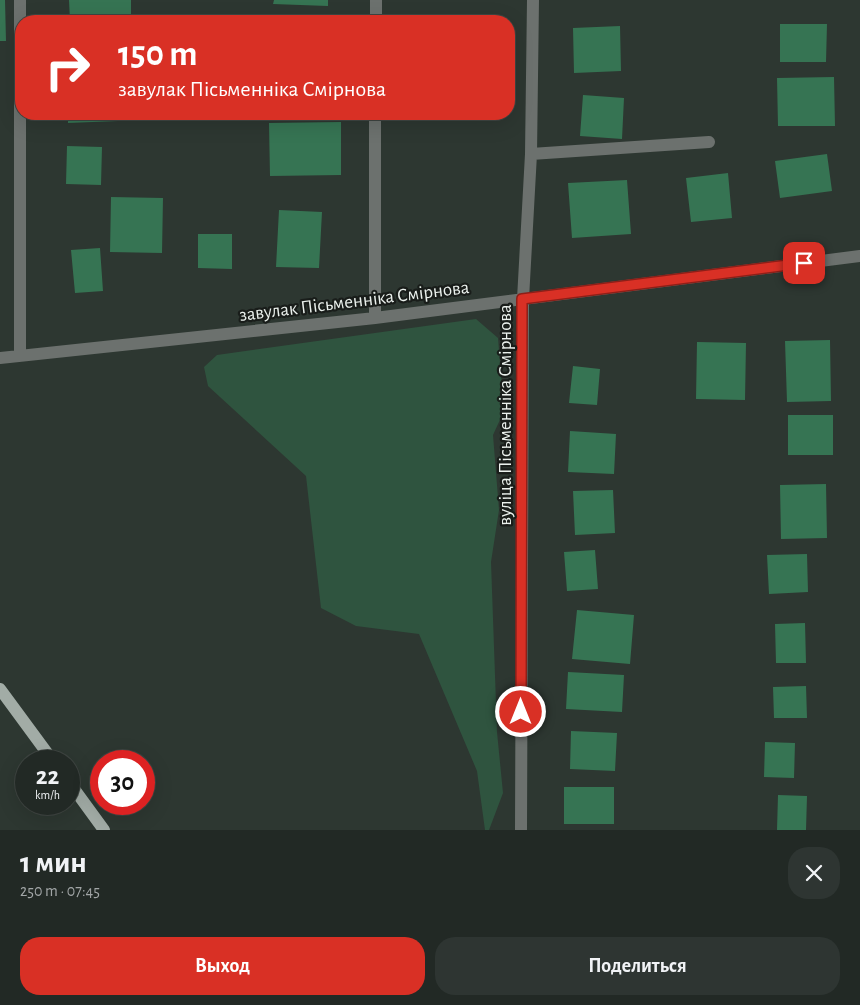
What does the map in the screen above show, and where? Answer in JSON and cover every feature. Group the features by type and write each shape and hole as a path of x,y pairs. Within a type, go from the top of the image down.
{"main road":[{"path":"0,689 45,750"},
{"path":"80,797 104,830"}],"street":[{"path":"20,0 20,15"},
{"path":"376,0 376,15"},
{"name":"вуліца Пісьменніка Смірнова","path":"521,830 522,299 531,154 533,0"},
{"path":"20,120 20,356"},
{"path":"375,120 375,318"},
{"path":"531,154 709,142"},
{"name":"завулак Пісьменніка Смірнова","path":"0,358 375,318 860,256"}],"green space":[{"path":"476,319 498,338 504,411 493,435 499,510 491,562 497,732 503,793 489,830 485,830 477,771 419,634 356,626 321,608 306,476 208,386 204,367 217,355"}],"building":[{"path":"0,0 5,0 6,41 0,41"},
{"path":"69,0 131,0 131,15 70,15"},
{"path":"274,0 328,0 328,6 273,4"},
{"path":"780,24 827,24 826,62 780,62"},
{"path":"620,26 621,71 574,73 573,28"},
{"path":"834,77 835,126 778,126 777,78"},
{"path":"583,95 624,98 622,139 580,136"},
{"path":"68,120 118,120 118,121 68,123"},
{"path":"341,122 341,175 270,176 269,123"},
{"path":"67,146 102,147 101,185 66,184"},
{"path":"827,154 832,191 780,198 775,161"},
{"path":"728,173 732,218 691,222 686,178"},
{"path":"627,180 631,234 572,238 568,183"},
{"path":"111,197 163,198 162,253 110,252"},
{"path":"279,210 322,212 319,268 276,267"},
{"path":"198,234 232,234 232,269 198,268"},
{"path":"100,248 103,291 75,293 71,250"},
{"path":"830,340 831,401 787,402 785,341"},
{"path":"697,342 746,343 745,400 696,399"},
{"path":"573,366 600,369 597,405 569,403"},
{"path":"788,415 833,415 833,455 788,455"},
{"path":"570,431 616,434 614,474 568,472"},
{"path":"826,484 827,538 781,539 780,485"},
{"path":"613,490 615,533 575,535 573,491"},
{"path":"595,550 598,589 567,591 564,552"},
{"path":"807,554 808,592 769,594 767,555"},
{"path":"577,610 634,615 630,664 572,659"},
{"path":"805,623 806,663 776,663 775,624"},
{"path":"568,672 624,675 622,712 566,709"},
{"path":"806,686 807,718 774,718 773,687"},
{"path":"571,731 617,733 615,771 570,769"},
{"path":"765,742 795,743 794,778 764,777"},
{"path":"564,787 614,787 614,824 564,824"},
{"path":"778,795 807,796 806,830 777,830"}],"route":[{"path":"521,712 522,299 804,263"}]}
